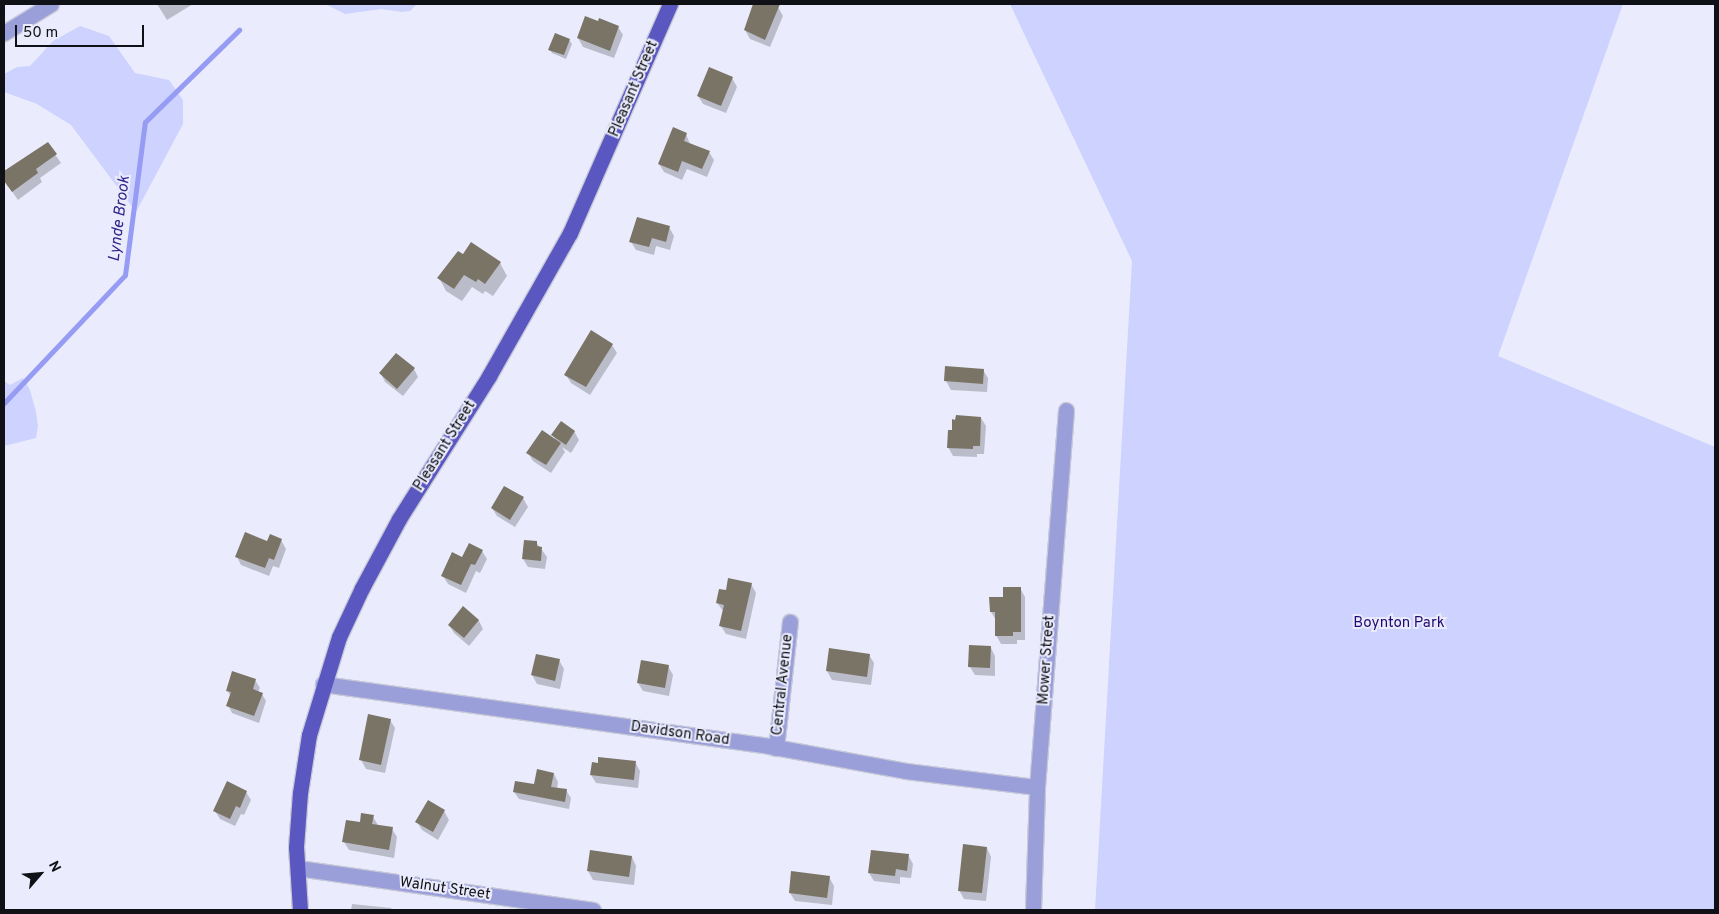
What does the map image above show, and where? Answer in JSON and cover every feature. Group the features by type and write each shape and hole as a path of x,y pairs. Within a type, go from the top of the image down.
{"main road":[{"name":"Pleasant Street","path":"300,910 296,847 300,793 309,735 339,636 394,528 494,368 570,233 670,4"}],"street":[{"path":"4,33 51,4"},
{"name":"Mower Street","path":"1033,910 1037,787 1066,410"},
{"name":"Central Avenue","path":"776,748 790,622"},
{"name":"Davidson Road","path":"323,684 388,691 776,748 906,770 1037,787"},
{"name":"Walnut Street","path":"298,868 593,910"}],"green space":[{"path":"325,4 417,4 410,11 402,12 381,9 345,14"},
{"name":"Boynton Park","path":"1010,4 1623,4 1498,356 1715,447 1715,910 1095,910 1132,261"},
{"path":"80,26 109,36 135,73 169,80 183,100 183,124 136,212 71,125 37,104 4,92 4,74 17,67 30,66 53,41"},
{"path":"23,378 30,390 36,412 38,426 36,438 4,446 4,381 10,385"}],"building":[{"path":"753,4 780,4 765,40 744,30"},
{"path":"585,16 598,21 599,18 619,26 610,51 577,38"},
{"path":"555,33 570,39 564,55 548,50"},
{"path":"709,67 733,77 721,106 697,96"},
{"path":"673,127 687,133 684,141 710,151 702,169 682,161 678,172 658,164"},
{"path":"48,142 57,154 36,169 38,173 12,192 4,181 4,171"},
{"path":"637,217 670,226 666,242 652,238 649,247 629,242"},
{"path":"471,242 501,262 485,284 478,279 476,282 464,275 454,289 437,278 458,251 463,254"},
{"path":"591,330 613,344 586,387 564,375"},
{"path":"396,353 415,368 397,389 379,373"},
{"path":"945,366 984,369 983,384 944,381"},
{"path":"956,415 981,417 980,446 973,446 973,449 947,448 948,430 952,430 952,419 955,420"},
{"path":"561,421 575,431 566,445 551,435"},
{"path":"542,430 561,443 546,465 526,453"},
{"path":"504,486 524,497 510,520 491,508"},
{"path":"245,532 267,541 270,534 282,539 274,560 269,558 265,568 235,557"},
{"path":"524,540 537,541 537,546 542,547 541,561 522,559"},
{"path":"469,543 483,550 475,565 471,564 461,585 441,576 452,552 462,557"},
{"path":"728,578 752,583 741,631 719,626 724,605 716,603 719,589 726,590"},
{"path":"1003,587 1021,587 1021,632 1013,632 1013,636 995,636 995,612 990,612 989,597 1003,597"},
{"path":"463,606 479,620 464,638 448,625"},
{"path":"969,645 991,646 990,668 968,667"},
{"path":"829,648 870,654 867,677 826,671"},
{"path":"536,654 560,659 555,681 531,675"},
{"path":"641,660 669,665 665,688 637,683"},
{"path":"232,671 256,679 253,689 263,693 254,716 226,706 231,692 226,691"},
{"path":"368,714 391,719 381,765 359,760"},
{"path":"598,757 636,761 634,780 590,775 592,762 598,763"},
{"path":"537,769 554,773 551,787 567,789 565,802 513,792 515,781 534,784"},
{"path":"227,781 247,791 240,808 236,806 230,819 213,811"},
{"path":"428,800 445,810 433,832 415,822"},
{"path":"361,813 374,815 372,824 393,827 389,850 342,842 346,820 360,822"},
{"path":"963,844 987,847 982,893 958,891"},
{"path":"590,850 632,856 629,877 587,871"},
{"path":"871,850 909,854 907,871 896,869 895,876 868,873"},
{"path":"791,871 830,876 827,898 789,893"}],"waterway":[{"name":"Lynde Brook","path":"4,403 125,275 145,122 239,30"}]}
